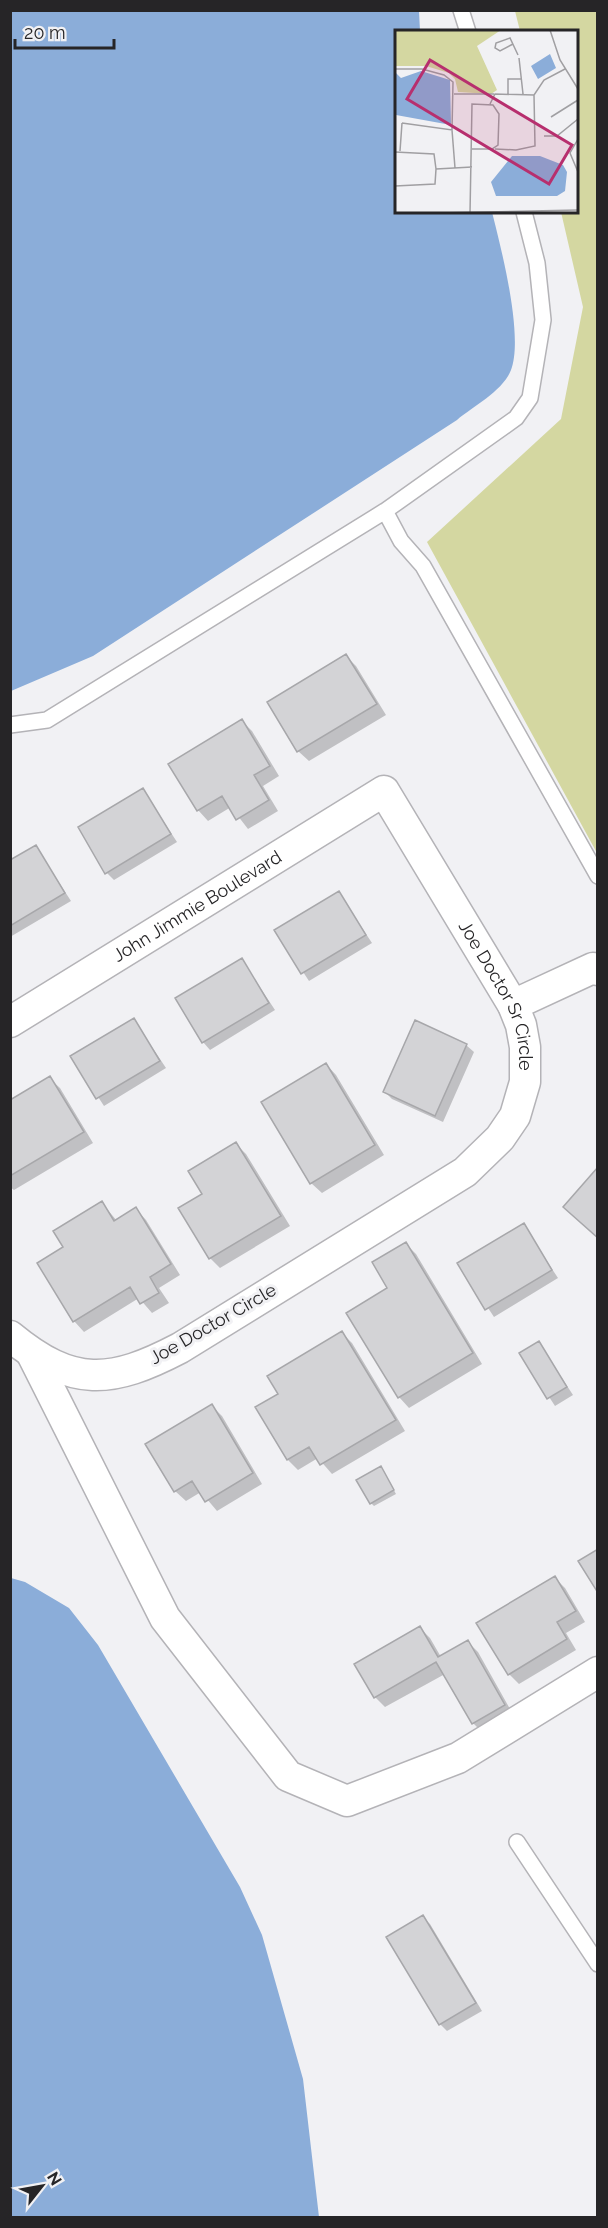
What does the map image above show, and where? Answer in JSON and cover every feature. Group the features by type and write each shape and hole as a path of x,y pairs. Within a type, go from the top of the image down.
{"street":[{"name":"Joe Doctor Sr Circle","path":"316,1265 465,1173 500,1138 515,1116 525,1082 525,1047 513,1005 384,791"},
{"name":"John Jimmie Boulevard","path":"10,1022 384,791"},
{"path":"513,1005 593,968 597,970"},
{"name":"Joe Doctor Circle","path":"21,1345 80,1375 106,1376 153,1362 316,1265"},
{"path":"21,1345 165,1618 288,1776 347,1801 458,1758 597,1672"}],"lane":[{"path":"461,10 467,30"},
{"path":"10,724 47,720 385,511 516,418 530,398 543,321 537,262 524,213"},
{"path":"385,511 401,541 423,566 597,876"},
{"path":"517,1842 597,1964"}],"green space":[{"path":"515,11 597,11 597,853 427,542 561,419 583,307 561,213 578,213 578,30 520,30"}],"water":[{"path":"11,10 419,11 420,30 395,30 395,213 492,213 510,292 515,336 514,355 507,378 487,398 457,420 93,656 11,691"},
{"path":"11,1578 25,1582 69,1608 98,1645 240,1887 262,1935 303,2079 319,2217 11,2217"}],"building":[{"path":"346,654 377,704 297,752 267,702"},
{"path":"242,719 270,766 254,775 269,800 236,820 222,796 197,811 168,764"},
{"path":"143,788 171,834 105,874 78,827"},
{"path":"36,845 65,893 10,926 10,860"},
{"path":"339,891 366,935 301,974 274,930"},
{"path":"242,958 269,1003 202,1043 175,998"},
{"path":"134,1018 160,1061 96,1099 70,1056"},
{"path":"415,1020 467,1044 435,1116 383,1092"},
{"path":"326,1063 375,1145 310,1184 261,1102"},
{"path":"50,1076 84,1132 10,1176 10,1100"},
{"path":"236,1142 281,1216 209,1259 178,1208 202,1194 188,1171"},
{"path":"598,1167 598,1238 563,1207"},
{"path":"102,1201 114,1221 136,1207 171,1264 150,1277 159,1293 140,1304 130,1287 73,1322 37,1263 63,1247 53,1231"},
{"path":"524,1223 552,1270 485,1310 457,1263"},
{"path":"406,1242 473,1353 398,1398 346,1313 387,1288 372,1262"},
{"path":"342,1331 396,1420 320,1465 309,1447 287,1460 255,1407 278,1394 267,1376"},
{"path":"539,1341 567,1387 547,1399 519,1353"},
{"path":"212,1404 253,1473 205,1502 192,1481 174,1492 145,1444"},
{"path":"381,1466 394,1490 370,1504 356,1480"},
{"path":"598,1549 598,1593 578,1561"},
{"path":"555,1576 576,1611 557,1622 567,1639 508,1675 476,1623"},
{"path":"420,1626 438,1657 468,1640 505,1705 472,1724 436,1662 374,1698 354,1664"},
{"path":"423,1915 476,2003 439,2025 386,1937"}]}
